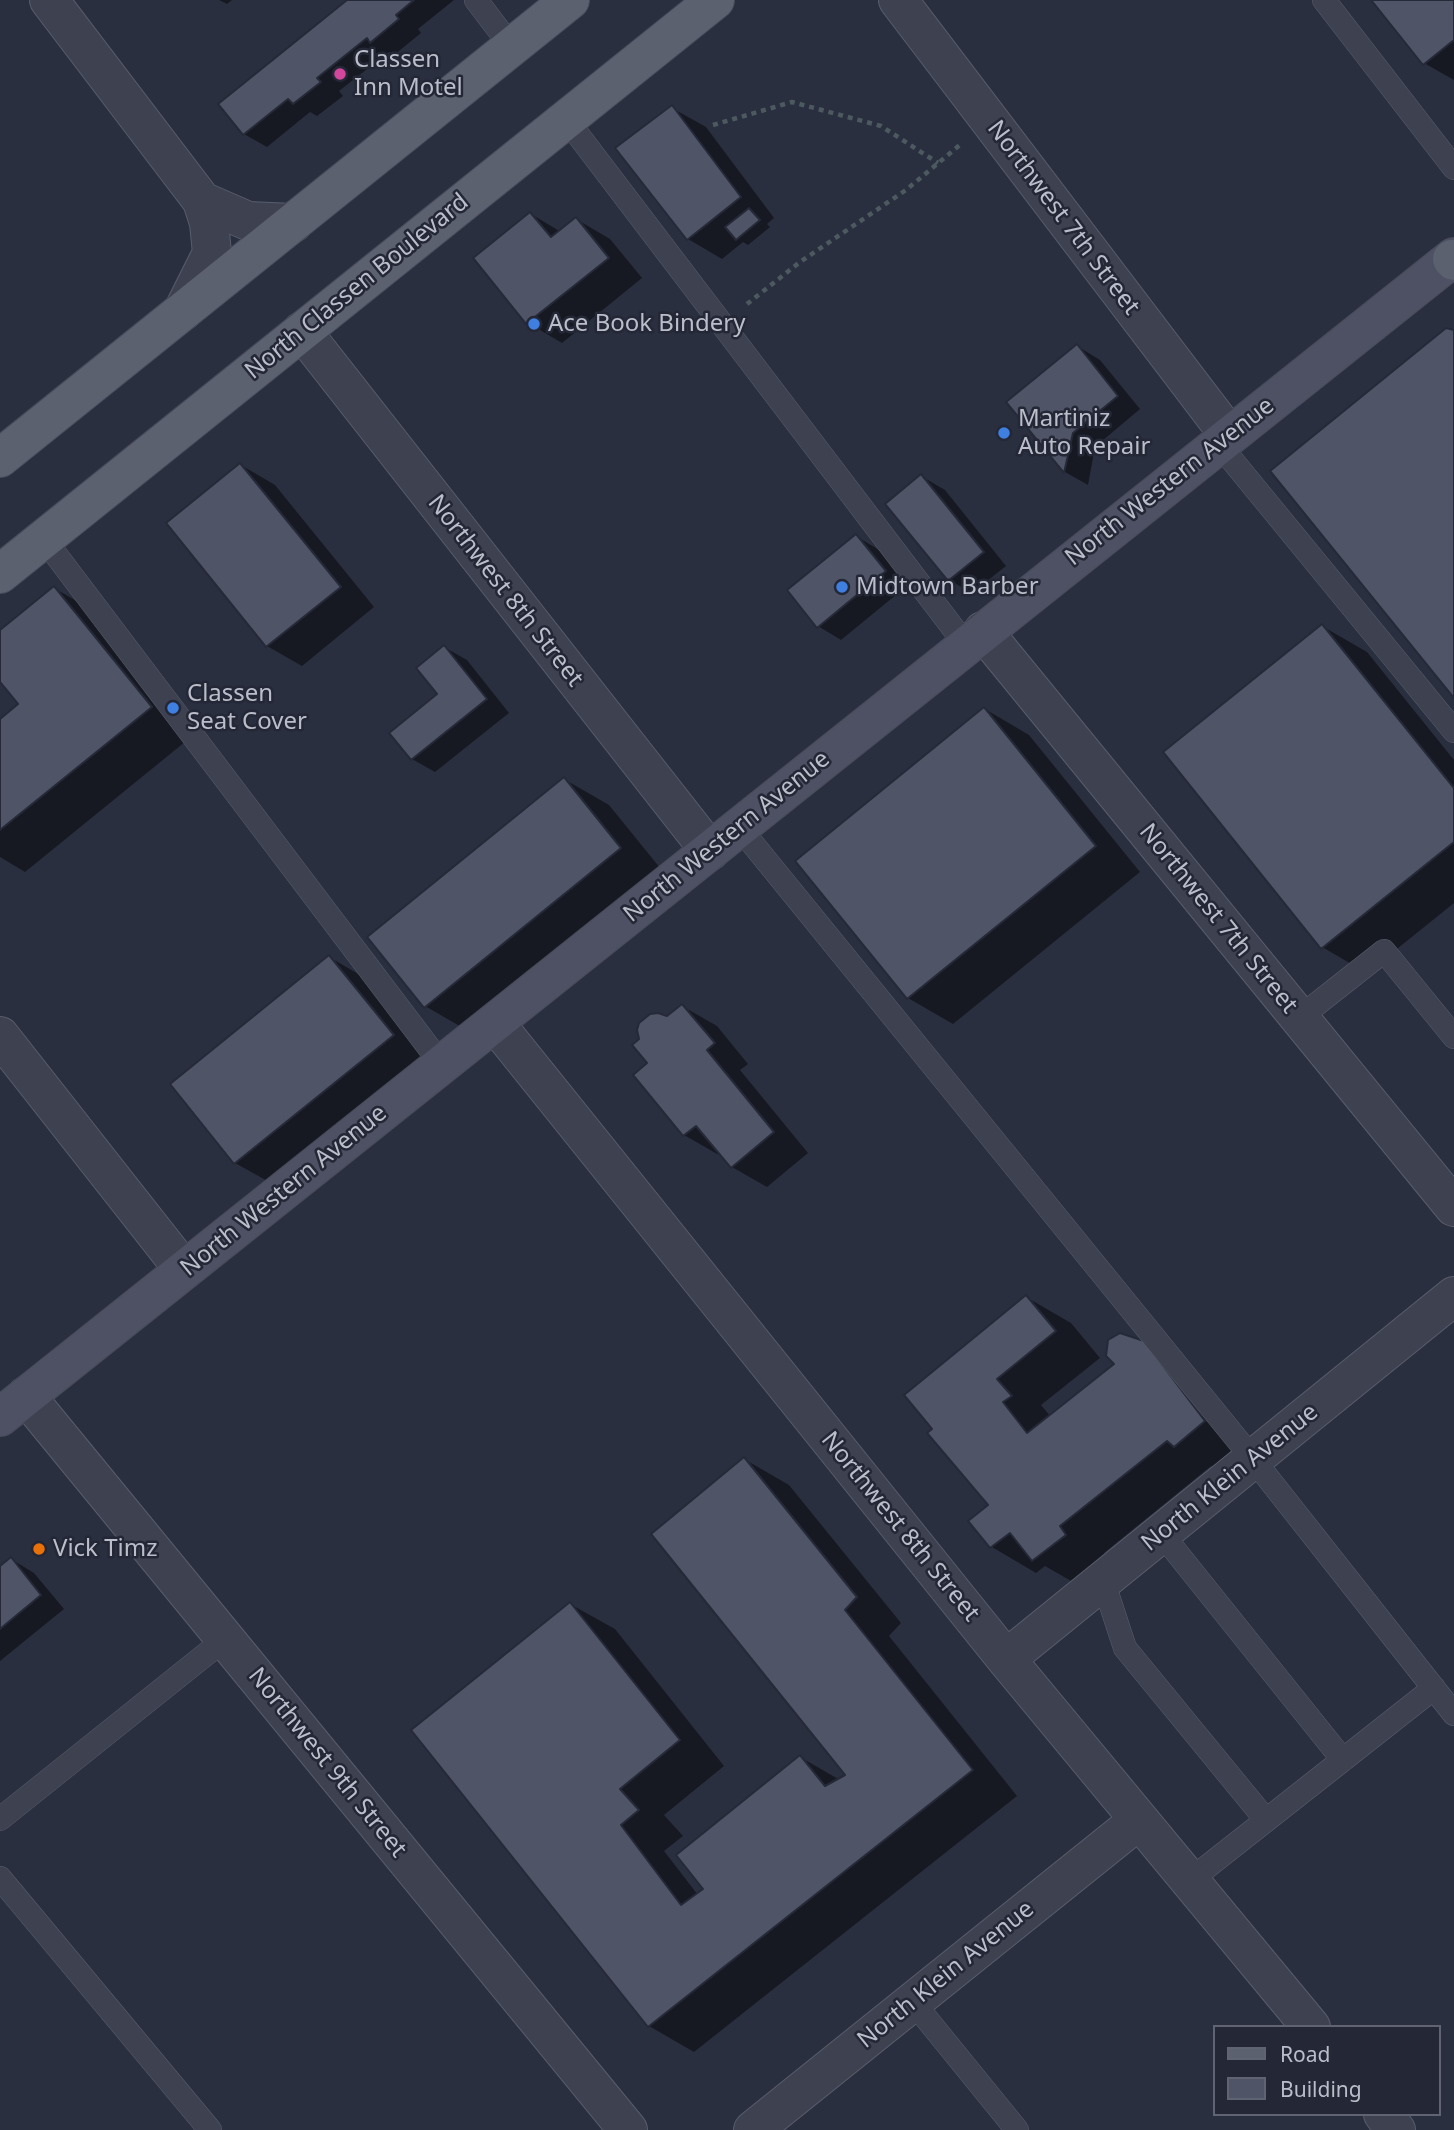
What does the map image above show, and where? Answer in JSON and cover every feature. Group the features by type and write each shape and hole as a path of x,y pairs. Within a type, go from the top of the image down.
{"main road":[{"path":"0,458 570,0"},
{"name":"North Classen Boulevard","path":"0,574 715,0"},
{"name":"North Western Avenue","path":"13,1406 1223,439 1453,259"}],"street":[{"path":"49,0 202,201 209,223 212,253 183,311"},
{"name":"Northwest 7th Street","path":"898,0 1223,439"},
{"path":"202,201 248,221 293,223"},
{"name":"Northwest 8th Street","path":"302,331 710,851"},
{"name":"Northwest 7th Street","path":"974,638 1299,1018 1454,1207"},
{"name":"Northwest 8th Street","path":"495,1023 1006,1659 1309,2025"},
{"path":"0,1036 184,1270"},
{"name":"North Klein Avenue","path":"1006,1659 1454,1296"},
{"name":"Northwest 9th Street","path":"13,1406 225,1639 628,2130"},
{"name":"North Klein Avenue","path":"753,2130 1139,1820"},
{"path":"1385,2116 1396,2130"}],"lane":[{"path":"475,0 511,46"},
{"path":"1324,0 1454,168"},
{"path":"566,119 722,324 974,638"},
{"path":"1223,439 1454,731"},
{"path":"44,539 442,1065"},
{"path":"739,827 1253,1459 1454,1714"},
{"path":"1299,1018 1384,950 1454,1037"},
{"path":"1161,1533 1343,1760"},
{"path":"1103,1581 1125,1648 1266,1821"},
{"path":"0,1819 225,1639"},
{"path":"1189,1881 1434,1688"},
{"path":"0,1878 210,2130"},
{"path":"913,2002 1017,2130"}],"path":[{"path":"713,125 792,102 881,126 938,163"},
{"path":"722,324 800,262 906,190 990,121"}],"building":[{"path":"347,0 414,0 396,15 399,19 370,43 367,38 317,78 321,82 293,104 288,99 243,135 218,104"},
{"path":"1371,0 1454,0 1454,40 1423,65"},
{"path":"672,105 741,197 687,240 615,148"},
{"path":"749,208 760,220 736,240 725,227"},
{"path":"530,212 551,237 576,217 609,258 526,324 473,258"},
{"path":"1446,328 1454,330 1454,698 1270,471"},
{"path":"1077,344 1118,396 1073,433 1064,473 1006,402"},
{"path":"240,463 341,587 266,647 166,523"},
{"path":"921,474 984,552 948,581 885,504"},
{"path":"856,534 886,571 817,628 787,590"},
{"path":"54,586 152,707 0,830 0,719 18,704 0,682 0,630"},
{"path":"1322,624 1454,788 1454,842 1321,949 1163,752"},
{"path":"444,645 487,699 411,760 389,733 437,694 416,668"},
{"path":"984,707 1096,846 907,999 795,861"},
{"path":"564,777 621,848 424,1008 367,937"},
{"path":"329,955 394,1035 234,1164 170,1084"},
{"path":"682,1004 715,1043 707,1050 774,1132 731,1168 696,1126 683,1136 633,1075 647,1063 632,1045 639,1039 639,1023 650,1014 667,1016"},
{"path":"1026,1295 1056,1331 997,1379 1012,1396 1003,1402 1027,1433 1114,1364 1106,1356 1108,1340 1120,1333 1144,1341 1205,1421 1174,1447 1167,1441 1060,1526 1066,1535 1032,1561 1010,1533 990,1548 968,1521 988,1505 927,1433 932,1429 904,1395"},
{"path":"744,1457 857,1597 845,1610 973,1770 648,2027 411,1730 570,1602 680,1740 620,1789 639,1810 621,1825 681,1905 703,1889 676,1855 800,1755 825,1786 845,1775 651,1534"},
{"path":"11,1557 41,1595 0,1629 0,1566"}],"place":[{"name":"Classen Inn Motel","path":"340,74"},
{"name":"Ace Book Bindery","path":"534,324"},
{"name":"Martiniz Auto Repair","path":"1004,433"},
{"name":"Midtown Barber","path":"842,587"},
{"name":"Classen Seat Cover","path":"173,708"},
{"name":"Vick Timz","path":"39,1549"}]}
